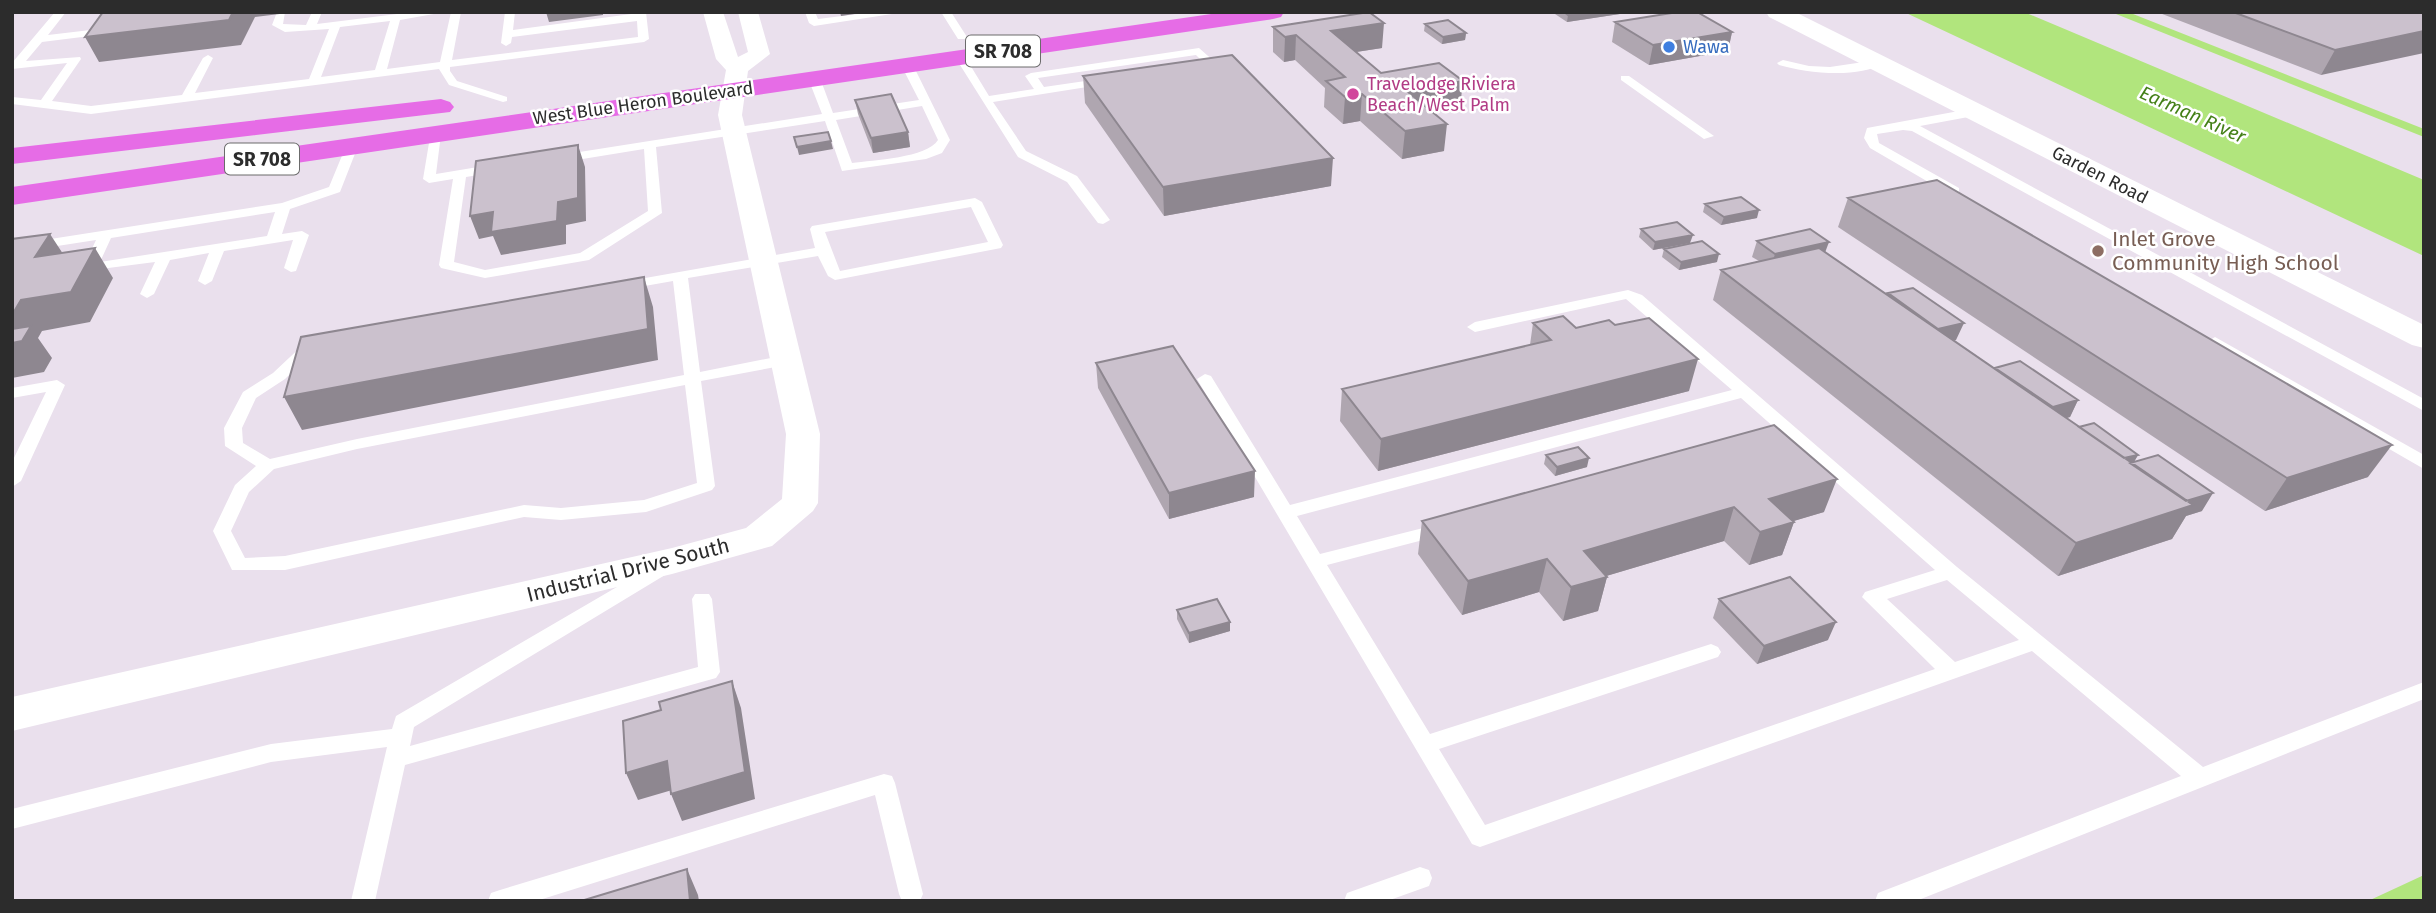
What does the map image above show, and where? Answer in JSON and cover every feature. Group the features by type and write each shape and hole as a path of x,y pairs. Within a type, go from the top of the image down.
{"main road":[{"name":"West Blue Heron Boulevard","path":"566,91 735,79 814,78 907,65 961,47 1143,12"},
{"name":"West Blue Heron Boulevard","path":"12,196 435,134 735,79 961,47 1273,12"},
{"name":"West Blue Heron Boulevard","path":"12,156 515,97"}],"street":[{"path":"713,12 735,79 759,54 748,12"},
{"name":"Garden Road","path":"1777,12 2424,338"},
{"name":"Industrial Drive South","path":"12,714 672,561 759,537 800,503 803,434 730,115 735,79"}],"lane":[{"path":"14,66 61,12"},
{"path":"38,39 102,32 117,12"},
{"path":"310,28 317,13 323,12"},
{"path":"281,14 277,25 285,29 440,12"},
{"path":"456,12 444,71 453,83 515,97"},
{"path":"504,56 510,12"},
{"path":"810,12 814,23 900,12"},
{"path":"946,12 986,100 1022,154 1072,178 1103,220"},
{"path":"12,100 91,110 644,39 642,15 508,34"},
{"path":"380,72 396,17"},
{"path":"314,81 336,25"},
{"path":"1041,91 1031,76 1199,51 1212,65 1185,69"},
{"path":"187,97 208,58"},
{"path":"14,66 76,59 44,104"},
{"path":"1783,63 1805,70 1828,72 1877,63"},
{"path":"814,78 847,168 922,156 938,150 944,140 907,65"},
{"path":"1625,78 1708,136"},
{"path":"986,100 1120,79"},
{"path":"541,161 926,102"},
{"path":"1970,201 1874,145 1870,138 1871,131 1975,112"},
{"path":"1903,126 1915,128 2424,405"},
{"path":"435,134 429,179 514,166"},
{"path":"460,174 446,265 485,274 584,257 655,213 650,145"},
{"path":"12,249 284,207 335,189 344,173 352,146"},
{"path":"975,202 996,245 835,276 822,251 817,229 975,202"},
{"path":"273,239 284,207"},
{"path":"106,234 90,268 302,235 291,268"},
{"path":"205,281 219,247"},
{"path":"612,288 822,251"},
{"path":"147,294 165,256"},
{"path":"680,275 694,379 706,486 646,506 561,514 524,511 285,563 239,565 222,531 241,489 268,465 357,444 694,379 786,360"},
{"path":"1475,327 1628,295 1637,298 1950,572 2200,778"},
{"path":"2197,332 2424,463"},
{"path":"268,465 234,446 233,428 248,395 279,376 310,345 324,343"},
{"path":"1205,379 1480,837 2035,642"},
{"path":"12,393 57,385 12,481"},
{"path":"1285,513 1744,392"},
{"path":"1769,444 1796,438"},
{"path":"12,443 32,440"},
{"path":"1314,562 1462,524"},
{"path":"363,901 404,722 672,561"},
{"path":"1950,572 1872,597 1952,673"},
{"path":"12,819 271,753 400,747 709,672 702,599"},
{"path":"1424,745 1711,652"},
{"path":"1887,901 2424,690"},
{"path":"500,901 884,783 911,894"},
{"path":"1356,901 1420,878"}],"water":[{"name":"Earman River","path":"1904,12 2024,12 2424,180 2424,256"},
{"path":"2111,12 2128,12 2424,129 2424,137"},
{"path":"2424,875 2424,901 2368,901"}],"building":[{"path":"103,12 233,12 229,20 85,37"},
{"path":"1369,12 1384,23 1331,31 1381,73 1439,63 1463,81 1407,91 1447,124 1405,131 1362,94 1345,97 1326,81 1345,77 1296,35 1285,37 1273,27"},
{"path":"1564,12 1589,12 1568,15"},
{"path":"1678,12 1697,12 1732,32 1653,45 1615,22"},
{"path":"2233,12 2424,12 2424,31 2335,50"},
{"path":"1448,20 1466,33 1443,37 1425,24"},
{"path":"1232,55 1333,158 1163,187 1083,76"},
{"path":"891,94 908,132 871,138 855,100"},
{"path":"828,132 831,141 797,147 794,137"},
{"path":"578,145 578,198 558,202 557,221 491,232 493,212 470,216 476,161"},
{"path":"1937,180 2392,445 2287,478 1848,198"},
{"path":"1741,197 1759,210 1724,217 1705,204"},
{"path":"1677,222 1693,235 1655,242 1641,229"},
{"path":"1810,229 1829,242 1775,254 1757,241"},
{"path":"50,234 35,257 95,248 71,292 21,300 12,315 12,239"},
{"path":"1702,241 1719,254 1681,262 1664,249"},
{"path":"1819,248 2193,505 2076,543 1721,270"},
{"path":"644,277 648,329 284,397 301,337"},
{"path":"1913,288 1964,323 1938,329 1888,293"},
{"path":"1563,316 1576,328 1609,320 1615,325 1649,318 1698,359 1381,439 1342,389 1551,340 1533,323"},
{"path":"31,326 22,341 12,343 12,329"},
{"path":"1173,346 1255,471 1169,493 1096,363"},
{"path":"2020,361 2078,400 2053,407 1995,368"},
{"path":"2094,423 2138,455 2124,458 2079,427"},
{"path":"1774,425 1837,479 1769,499 1794,522 1760,532 1734,507 1584,551 1607,577 1571,587 1547,559 1468,581 1422,521"},
{"path":"1578,447 1589,458 1557,467 1546,455"},
{"path":"2158,455 2213,493 2186,501 2130,463"},
{"path":"1790,577 1836,622 1764,646 1719,599"},
{"path":"1217,599 1230,622 1189,633 1177,610"},
{"path":"732,681 745,772 671,794 667,761 626,773 623,721 661,710 659,702"},
{"path":"687,869 690,901 581,901"}],"place":[{"name":"Wawa","path":"1669,47"},
{"name":"Travelodge Riviera Beach/West Palm","path":"1353,94"},
{"name":"Inlet Grove Community High School","path":"2098,251"}]}
